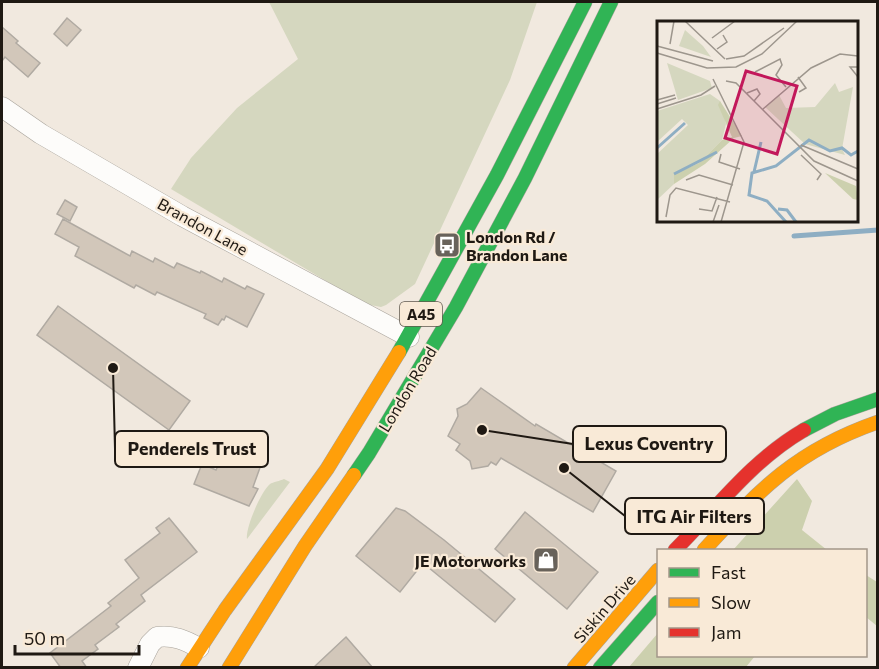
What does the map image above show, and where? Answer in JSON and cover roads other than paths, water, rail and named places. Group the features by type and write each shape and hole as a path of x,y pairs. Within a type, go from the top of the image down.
{"main road":[{"name":"London Road","path":"187,668 345,442 409,337 538,99 585,2"},
{"name":"London Road","path":"229,668 304,546 369,453 456,307 525,178 611,2"},
{"path":"676,549 768,453 816,422 878,399"},
{"path":"706,549 780,471 824,442 852,429 878,422"},
{"name":"Siskin Drive","path":"574,668 657,571"},
{"path":"600,668 657,603"}],"street":[{"name":"Brandon Lane","path":"2,107 41,134 183,216 409,337"},
{"path":"138,668 150,644 158,637 185,639 199,648"}],"waterway":[{"path":"794,236 878,230"}],"place":[{"name":"London Rd / Brandon Lane","path":"447,245"},
{"name":"Penderels Trust","path":"113,368"},
{"name":"Lexus Coventry","path":"482,430"},
{"name":"ITG Air Filters","path":"564,468"},
{"name":"JE Motorworks","path":"546,560"}]}
